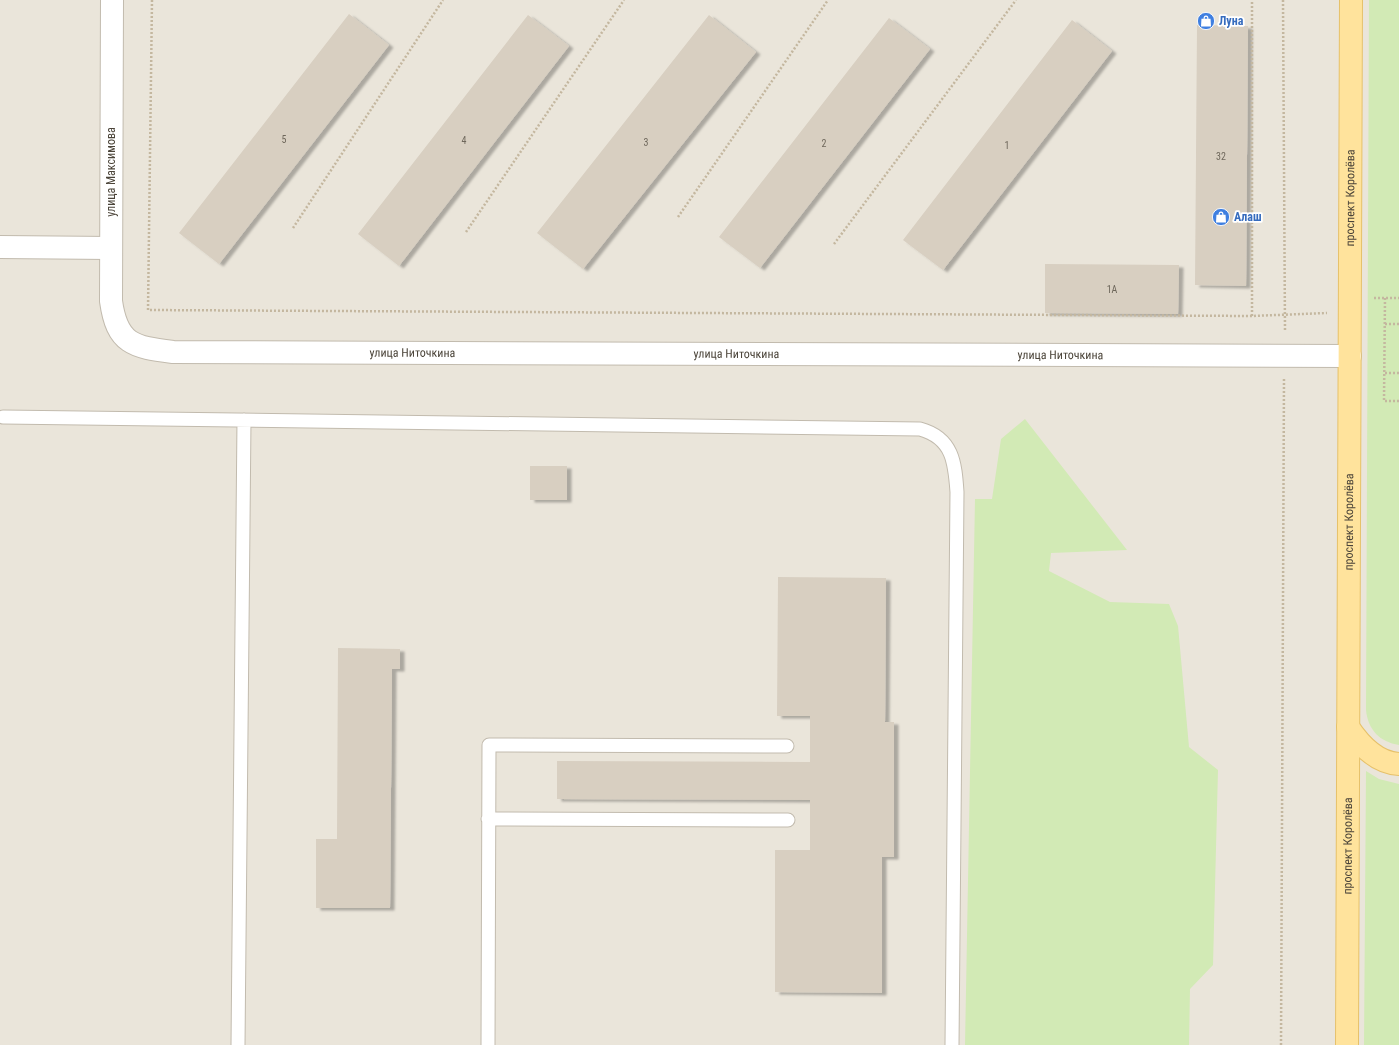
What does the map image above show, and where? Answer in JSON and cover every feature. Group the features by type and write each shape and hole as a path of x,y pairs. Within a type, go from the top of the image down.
{"main road":[{"name":"проспект Королёва","path":"1347,1045 1351,0"},
{"path":"1348,727 1356,739 1377,757 1389,764 1399,764"}],"street":[{"name":"улица Максимова","path":"112,0 111,301 113,320 117,329 127,340"},
{"path":"0,247 111,248"},
{"name":"улица Ниточкина","path":"127,340 137,346 172,352 1350,356"}],"lane":[{"path":"3,417 920,429 933,432 944,443 951,455 956,472 957,492 952,1045"},
{"path":"238,1045 244,420"},
{"path":"488,1045 488,745 787,746"},
{"path":"488,820 788,820"}],"path":[{"path":"152,0 148,310 1252,316 1285,313 1325,313 1371,298 1399,298"},
{"path":"293,228 444,0"},
{"path":"466,232 624,0"},
{"path":"678,217 828,0"},
{"path":"834,244 1016,0"},
{"path":"1252,0 1252,316"},
{"path":"1281,1045 1285,313 1283,0"},
{"path":"1385,298 1384,401 1399,401"},
{"path":"1385,324 1399,324"},
{"path":"1385,373 1399,374"}],"shaded area":[{"path":"0,0 1399,0 1399,1045 0,1045"}],"green space":[{"path":"1369,0 1399,0 1399,745 1386,741 1376,734 1369,723 1366,710"},
{"path":"1025,419 1127,550 1051,553 1049,571 1110,602 1169,604 1178,626 1189,747 1218,770 1213,965 1190,989 1189,1045 965,1045 975,499 992,499 1001,439"},
{"path":"1366,771 1379,779 1399,784 1399,1045 1364,1045"}],"building":[{"path":"349,14 389,45 219,264 179,233"},
{"path":"528,15 569,46 399,266 358,234"},
{"path":"709,15 756,52 583,269 537,233"},
{"path":"889,18 930,49 760,268 719,237"},
{"path":"1072,20 1112,51 943,270 903,240"},
{"path":"1197,25 1248,26 1246,286 1195,285"},
{"path":"1045,264 1179,265 1178,314 1045,313"},
{"path":"530,466 567,466 567,500 530,500"},
{"path":"778,577 886,578 885,722 894,722 894,857 882,857 882,993 775,992 775,850 810,850 810,800 557,799 557,761 810,762 810,716 777,716"},
{"path":"338,648 400,649 400,669 392,669 390,908 316,908 316,839 337,839"}],"place":[{"name":"Луна","path":"1206,21"},
{"name":"Алаш","path":"1221,217"}]}
